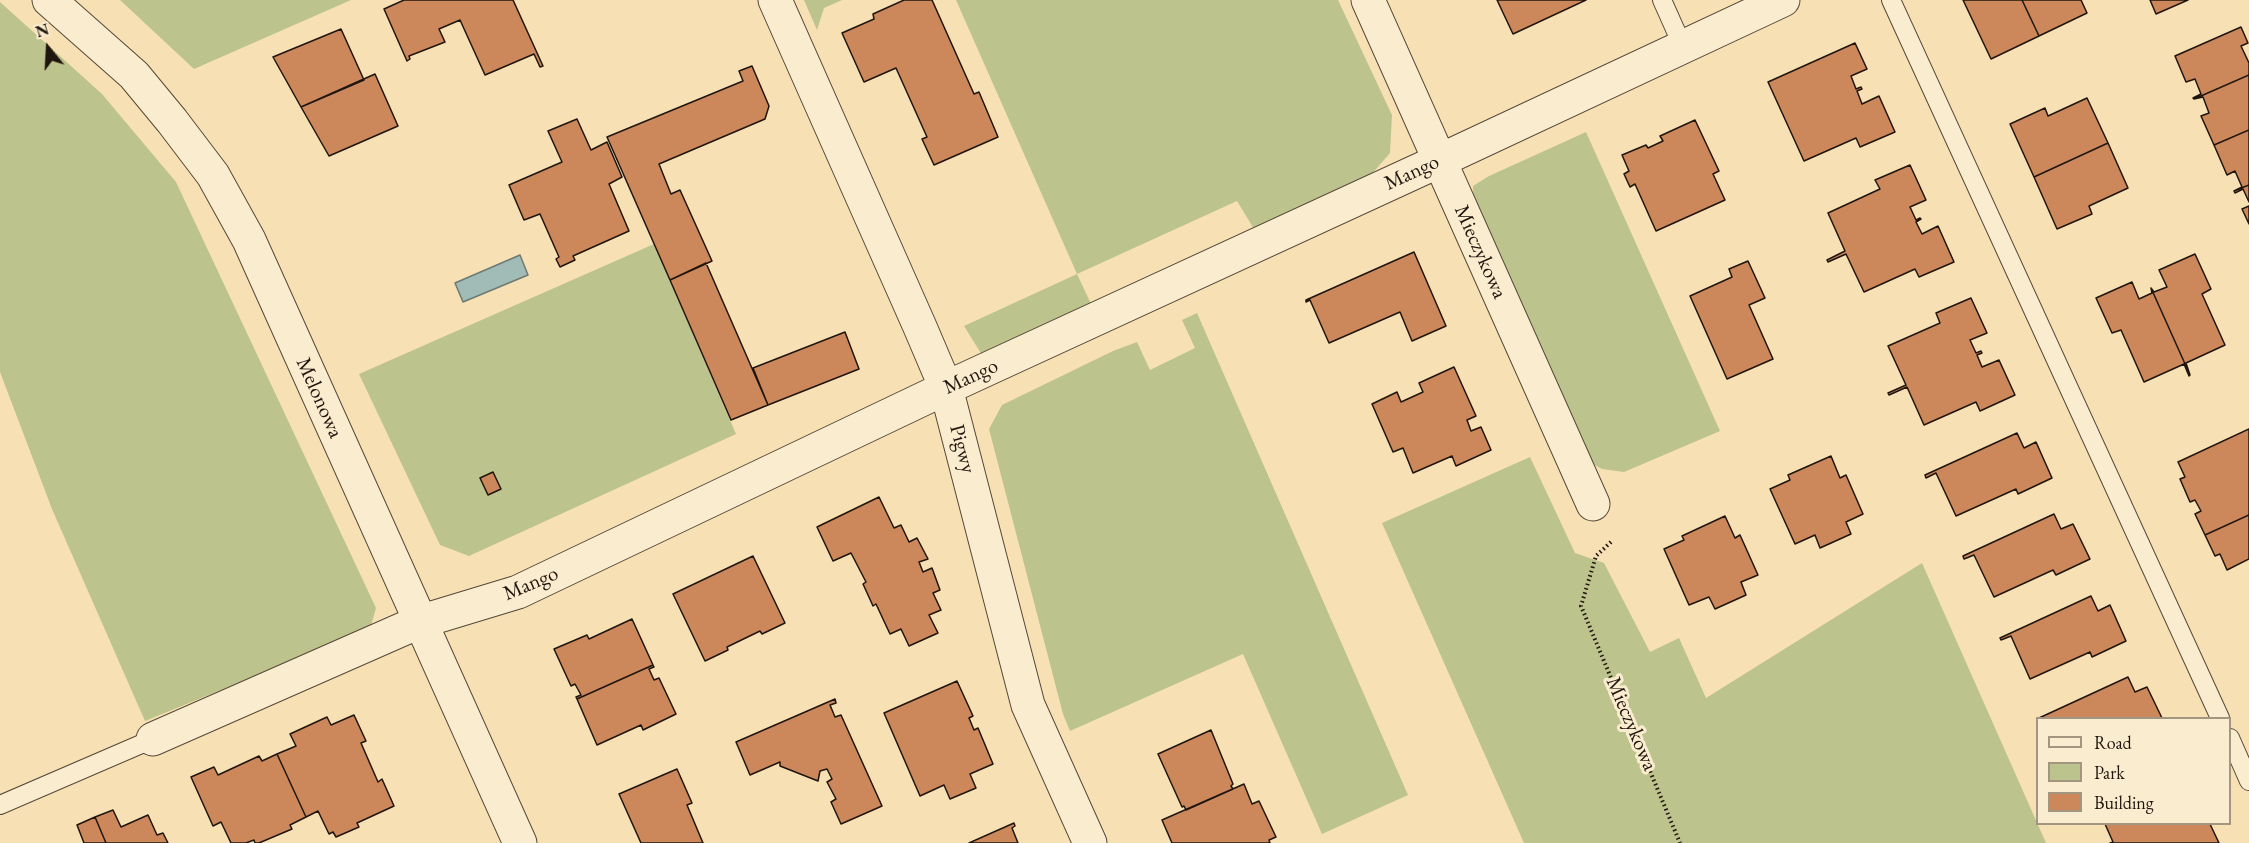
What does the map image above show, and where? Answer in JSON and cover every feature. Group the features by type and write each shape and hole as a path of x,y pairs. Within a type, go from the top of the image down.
{"street":[{"name":"Melonowa","path":"49,0 134,75 213,175 249,240 520,843"},
{"name":"Pigwy","path":"775,0 946,388 1028,705 1090,843"},
{"name":"Mieczykowa","path":"1368,0 1593,504"},
{"name":"Mango","path":"153,739 419,622 518,592 946,388 1783,0"}],"lane":[{"path":"1662,0 1683,47"},
{"path":"1891,0 2220,717"},
{"path":"0,806 153,739"},
{"path":"2231,742 2249,781"}],"path":[{"name":"Mieczykowa","path":"1611,542 1596,556 1581,606 1680,843"}],"green space":[{"path":"120,0 351,0 194,69"},
{"path":"804,0 842,0 824,8 817,30"},
{"path":"956,0 1338,0 1392,115 1390,153 1370,176 1254,229 1237,201 1077,274"},
{"path":"0,2 102,94 176,182 376,608 370,629 145,721 52,509 0,372"},
{"path":"1586,132 1720,431 1624,472 1602,469 1586,460 1474,222 1473,186 1489,176"},
{"path":"654,244 736,434 469,556 440,545 359,374"},
{"path":"1077,274 1092,306 982,355 964,326"},
{"path":"1197,313 1408,795 1322,834 1243,654 1070,731 1063,714 989,429 1002,405 1113,351 1137,342 1150,370 1195,348 1182,320"},
{"path":"1530,457 1575,553 1604,563 1650,652 1679,638 1706,698 1922,563 2036,820 2036,825 2046,843 1524,843 1382,523"}],"water":[{"path":"520,255 528,275 463,302 455,283"}],"building":[{"path":"404,0 513,0 543,66 540,67 534,54 485,75 460,20 439,29 445,42 409,56 410,59 407,61 384,9"},
{"path":"904,0 932,0 974,94 979,92 998,137 934,165 922,139 927,137 896,68 864,82 842,33 874,19 873,14"},
{"path":"1497,0 1586,0 1513,34"},
{"path":"1963,0 2022,0 2039,36 1991,59"},
{"path":"2022,0 2081,0 2087,13 2039,36"},
{"path":"2150,0 2188,0 2156,14"},
{"path":"2241,27 2248,43 2241,46 2249,63 2249,75 2194,99 2201,94 2195,79 2186,82 2175,56"},
{"path":"341,29 364,80 301,107 273,57"},
{"path":"1855,43 1867,69 1851,76 1856,89 1861,87 1862,89 1857,91 1862,104 1879,96 1895,132 1860,147 1856,138 1804,161 1768,82"},
{"path":"752,66 769,106 765,119 659,164 671,194 680,190 712,261 670,280 607,137 743,81 739,71"},
{"path":"375,74 398,126 329,156 301,107"},
{"path":"2249,75 2249,130 2214,145 2201,116 2209,113 2203,97 2194,99"},
{"path":"2087,98 2108,143 2034,177 2010,124 2045,108 2048,116"},
{"path":"577,119 591,150 607,142 622,177 609,184 629,231 573,256 575,260 560,267 556,259 559,257 540,214 524,220 509,185 562,162 548,131"},
{"path":"1695,120 1719,171 1713,174 1725,200 1656,231 1635,184 1630,187 1624,174 1629,171 1622,155 1663,141 1660,136"},
{"path":"2249,130 2249,185 2234,191 2242,187 2235,171 2227,175 2214,145"},
{"path":"2108,143 2128,188 2089,206 2092,214 2057,229 2034,177"},
{"path":"1910,165 1926,200 1910,207 1916,220 1921,219 1916,222 1922,234 1938,226 1954,262 1919,277 1915,269 1864,292 1846,254 1828,262 1827,260 1845,251 1828,213 1880,189 1875,180"},
{"path":"2249,185 2249,202 2243,189 2235,193 2234,191"},
{"path":"2249,206 2249,224 2242,209"},
{"path":"1414,252 1446,326 1412,341 1400,312 1329,343 1310,300 1306,302 1306,300"},
{"path":"2195,254 2211,289 2202,294 2225,345 2186,363 2190,375 2151,288 2154,292 2167,287 2159,270"},
{"path":"1748,261 1765,298 1749,305 1773,359 1727,379 1690,296 1732,277 1729,269"},
{"path":"706,263 768,405 731,420 670,280"},
{"path":"2132,282 2139,299 2152,293 2151,288 2190,375 2189,376 2184,364 2144,382 2121,330 2112,333 2096,298"},
{"path":"1971,298 1987,333 1970,340 1976,353 1981,351 1982,353 1977,355 1982,367 1999,360 2015,395 1980,411 1976,402 1924,425 1907,387 1889,395 1888,393 1906,385 1888,346 1940,323 1936,313"},
{"path":"845,332 859,369 768,405 753,368"},
{"path":"1454,367 1476,416 1467,420 1471,431 1481,427 1491,450 1456,466 1452,456 1413,473 1403,448 1393,452 1372,404 1397,392 1401,402 1423,392 1419,383"},
{"path":"2249,429 2249,515 2205,535 2195,514 2201,511 2195,500 2190,502 2180,479 2185,477 2178,462"},
{"path":"2017,433 2024,448 2036,442 2052,478 2018,494 2016,489 1956,516 1936,473 1926,478 1925,475"},
{"path":"1831,456 1840,478 1846,475 1863,514 1846,522 1851,534 1820,548 1815,535 1795,544 1770,489 1790,480 1788,475"},
{"path":"493,472 501,489 488,495 480,478"},
{"path":"879,497 894,528 901,525 909,542 917,538 928,559 919,562 923,572 932,568 940,590 933,593 941,610 929,615 938,633 909,646 901,629 890,634 876,604 873,606 863,584 866,582 851,553 833,561 817,527"},
{"path":"2054,514 2061,529 2073,524 2090,559 2056,575 2053,570 1994,597 1974,555 1964,559 1963,556"},
{"path":"2249,515 2249,559 2227,570 2220,554 2215,556 2205,535"},
{"path":"1725,516 1735,538 1740,535 1758,575 1741,582 1746,595 1715,609 1709,597 1689,605 1664,549 1684,540 1682,536"},
{"path":"753,556 785,623 762,634 760,631 705,661 673,594"},
{"path":"2091,596 2098,611 2110,605 2126,641 2092,657 2090,652 2030,679 2011,636 2001,640 2000,638"},
{"path":"632,619 653,665 577,699 576,697 581,695 575,684 571,686 554,649 587,635 589,639"},
{"path":"653,665 654,667 649,669 654,680 659,678 676,714 643,730 641,725 597,745 577,699"},
{"path":"2128,677 2135,692 2147,687 2162,717 2041,717"},
{"path":"957,681 973,716 969,718 974,730 978,728 993,764 970,774 976,788 950,799 944,785 920,796 884,713"},
{"path":"835,699 836,703 830,705 835,717 841,715 882,806 841,824 831,802 836,799 827,782 832,779 827,769 820,771 818,781 780,766 780,762 750,775 736,742"},
{"path":"354,715 366,741 361,743 378,782 382,779 394,806 357,823 359,827 336,837 333,832 329,834 318,811 306,817 277,754 296,746 290,734 327,717 331,725"},
{"path":"1211,730 1233,789 1186,810 1184,806 1182,807 1158,754"},
{"path":"277,754 306,817 290,825 292,829 259,843 255,843 254,840 246,843 231,843 221,822 213,826 191,777 214,767 218,775 259,756 262,761"},
{"path":"677,769 692,803 687,805 703,843 641,843 619,794"},
{"path":"1244,784 1252,804 1259,801 1276,837 1269,840 1270,843 1172,843 1162,820"},
{"path":"113,810 121,827 148,815 157,835 163,833 168,843 106,843 95,817"},
{"path":"95,817 106,843 84,843 77,825"},
{"path":"1014,823 1015,826 1012,828 1018,843 969,843"},
{"path":"2105,825 2210,825 2219,843 2110,843 2113,842"}]}
